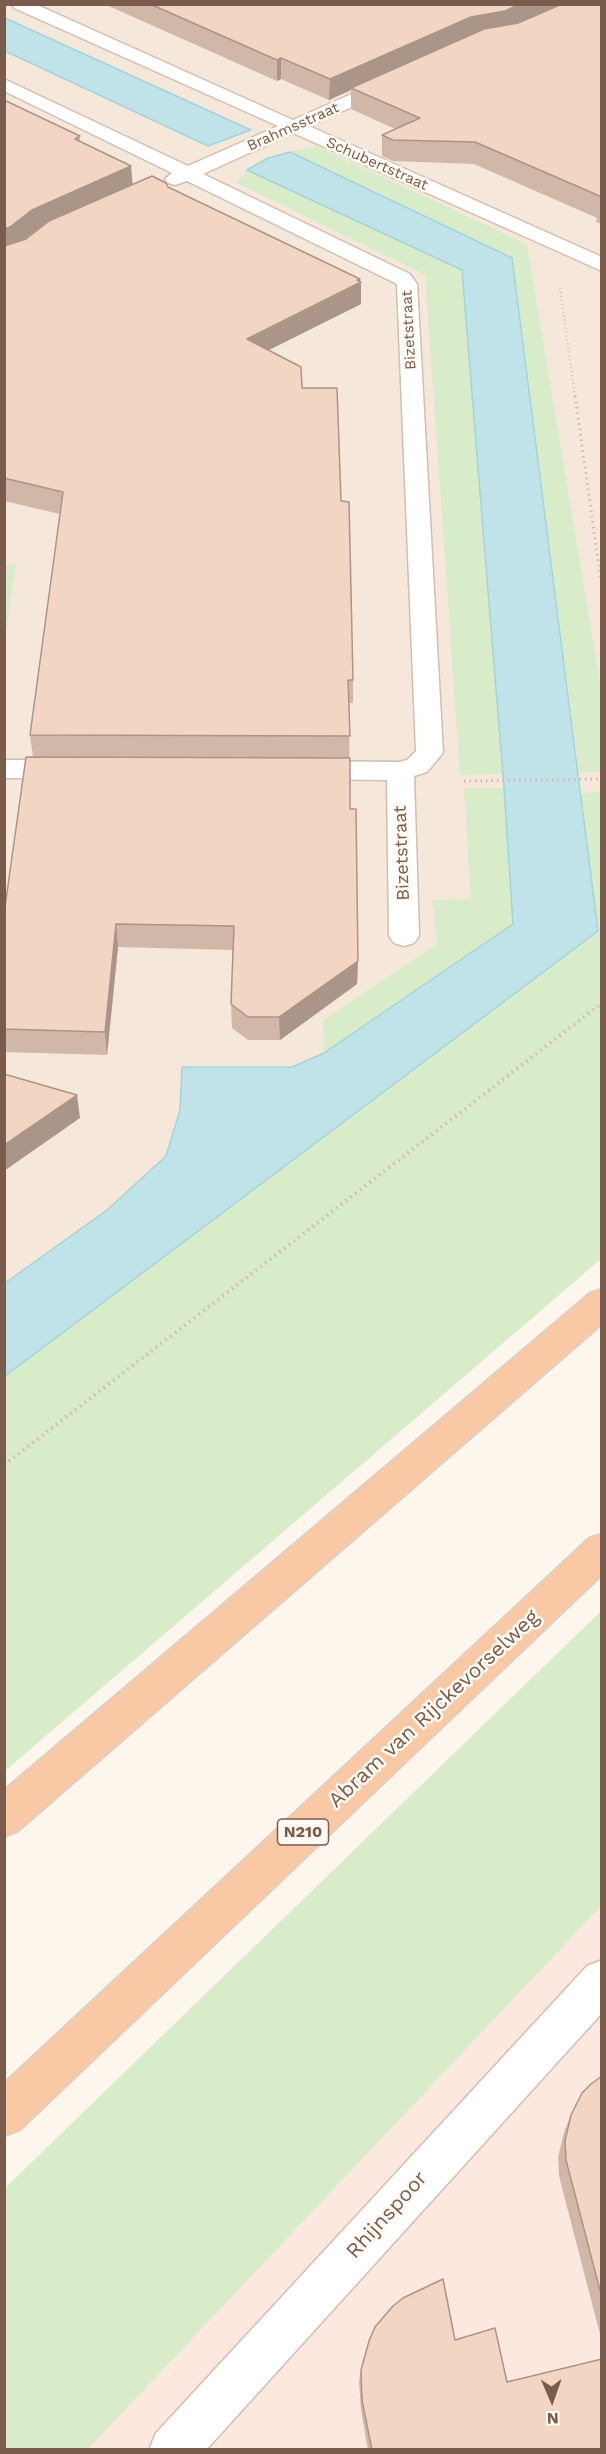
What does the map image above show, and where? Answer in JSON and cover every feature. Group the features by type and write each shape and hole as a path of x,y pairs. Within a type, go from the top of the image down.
{"highway":[{"path":"4,1817 602,1303"},
{"name":"Abram van Rijckevorselweg","path":"4,2114 602,1550"}],"street":[{"name":"Schubertstraat","path":"20,4 600,264"},
{"name":"Brahmsstraat","path":"158,187 402,78"},
{"name":"Bizetstraat","path":"4,84 403,278 407,284 430,753 417,766 400,771 280,770"},
{"path":"4,769 88,769"},
{"name":"Bizetstraat","path":"400,771 404,936"},
{"name":"Rhijnspoor","path":"173,2450 602,1981"}],"path":[{"path":"600,264 558,289 602,588"},
{"path":"489,781 602,779"},
{"path":"4,1465 602,1003"}],"shaded area":[{"path":"5,5 601,5 601,1186 5,1686"},
{"path":"601,1717 601,2449 5,2450"}],"green space":[{"path":"316,146 527,244 601,687 601,772 579,772 512,258 290,152"},
{"path":"247,170 462,269 502,774 460,775 425,275 237,183"},
{"path":"16,564 5,640 5,566"},
{"path":"464,788 504,788 513,924 324,1053 323,1020 437,944 432,900 471,899"},
{"path":"601,792 601,1259 5,1771 5,1376 598,931 581,793"},
{"path":"601,1611 601,1906 88,2449 5,2449 5,2188"}],"water":[{"path":"5,18 251,130 208,146 5,51"},
{"path":"290,152 512,258 598,931 5,1376 5,1283 107,1210 166,1156 180,1110 182,1067 292,1067 324,1053 513,924 462,270 247,170 268,158"}],"building":[{"path":"150,4 520,4 505,11 471,17 330,79 281,58 277,60"},
{"path":"562,4 602,4 602,197 475,142 393,140 382,135 420,118 351,88 484,29 518,23"},
{"path":"4,100 80,136 75,139 131,166 32,210 4,229"},
{"path":"152,176 166,183 168,187 360,279 357,280 361,282 247,339 301,367 302,388 337,388 341,501 349,502 353,680 348,680 350,736 30,735 63,492 4,478 4,246 26,239 49,221"},
{"path":"26,757 350,758 350,809 356,809 358,961 279,1017 248,1017 231,1004 234,926 116,924 105,1032 4,1029 4,914"},
{"path":"4,1074 77,1095 4,1145"},
{"path":"602,2076 602,2298 566,2160 565,2141 571,2115 582,2093"},
{"path":"443,2279 455,2340 495,2328 507,2382 602,2359 602,2450 372,2450 362,2400 361,2370 369,2341 375,2327 393,2306 403,2298"}]}
